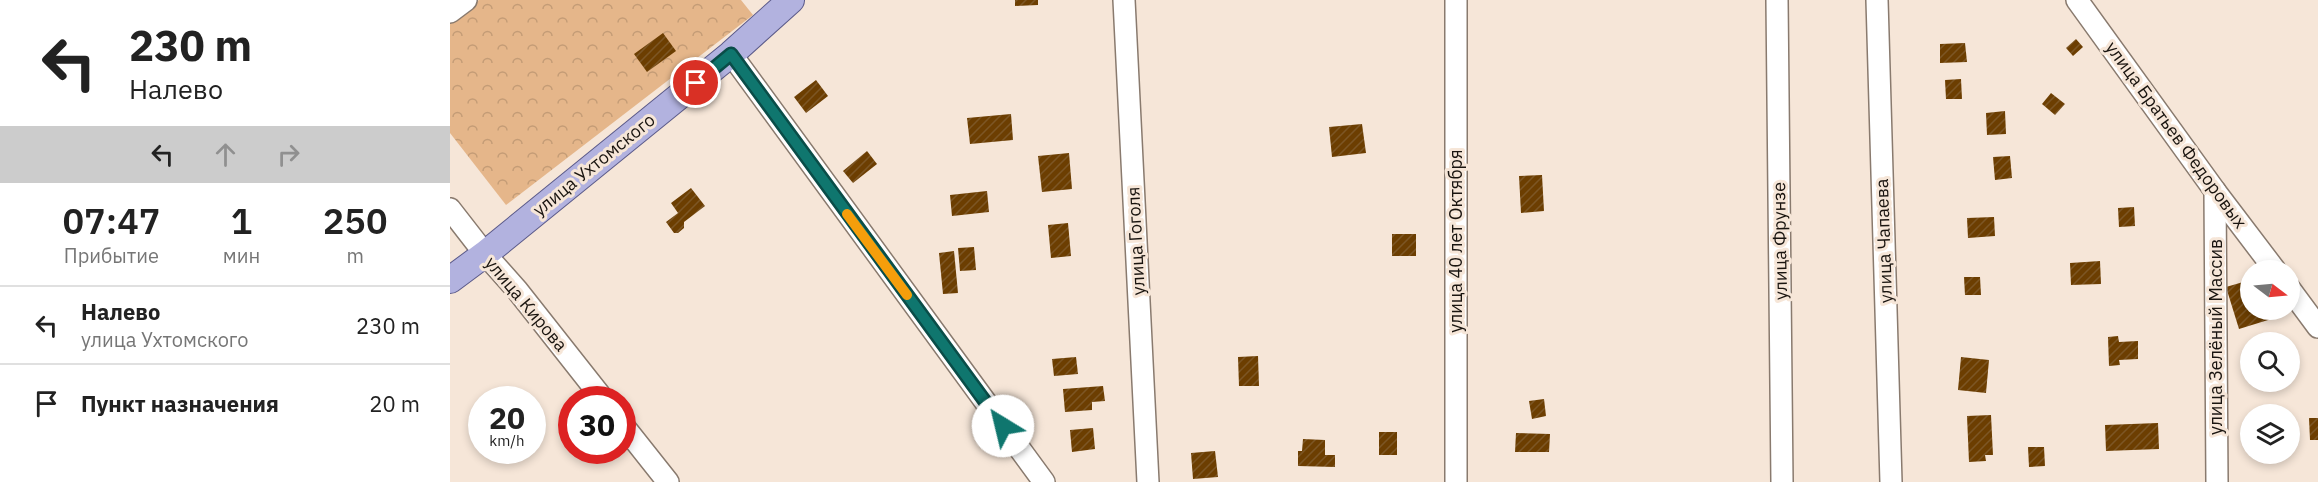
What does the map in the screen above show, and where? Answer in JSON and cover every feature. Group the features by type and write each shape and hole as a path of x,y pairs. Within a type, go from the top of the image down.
{"main road":[{"name":"улица Ухтомского","path":"450,280 731,54 791,0"}],"street":[{"path":"450,12 466,0"},
{"name":"улица Гоголя","path":"1124,0 1148,482"},
{"name":"улица 40 лет Октября","path":"1456,0 1456,482"},
{"name":"улица Фрунзе","path":"1777,0 1782,482"},
{"name":"улица Чапаева","path":"1877,0 1891,482"},
{"name":"улица Братьев Федоровых","path":"2077,0 2267,260"},
{"path":"731,54 1044,482"},
{"name":"улица Зелёный Массив","path":"2215,191 2217,482"},
{"name":"улица Кирова","path":"450,209 593,386"},
{"path":"2300,303 2318,327"},
{"path":"636,442 668,482"}],"green space":[{"path":"479,0 741,0 753,15 506,205 450,133 450,22"}],"building":[{"path":"1015,0 1038,0 1038,5 1015,6"},
{"path":"663,33 676,51 647,72 634,54"},
{"path":"2076,39 2083,47 2073,56 2066,48"},
{"path":"1965,43 1967,62 1940,63 1940,44"},
{"path":"1961,79 1962,99 1946,99 1945,80"},
{"path":"816,80 828,96 806,113 794,97"},
{"path":"2051,93 2065,104 2055,115 2042,104"},
{"path":"2005,111 2006,134 1987,135 1986,113"},
{"path":"1011,114 1013,140 970,144 967,118"},
{"path":"1362,124 1366,153 1332,157 1329,127"},
{"path":"867,151 877,164 853,183 843,171"},
{"path":"1069,153 1072,189 1042,192 1038,156"},
{"path":"2010,156 2012,178 1995,180 1993,157"},
{"path":"1542,175 1544,211 1521,213 1519,176"},
{"path":"691,188 705,206 684,222 684,228 674,233 666,222 678,213 671,203"},
{"path":"987,191 989,212 952,216 950,195"},
{"path":"2134,207 2135,226 2119,227 2118,208"},
{"path":"1994,217 1995,236 1968,238 1967,218"},
{"path":"1068,223 1071,256 1051,258 1048,225"},
{"path":"1392,234 1416,234 1416,256 1392,256"},
{"path":"974,247 976,270 960,271 958,248"},
{"path":"954,251 958,293 943,294 939,253"},
{"path":"2100,261 2101,284 2071,285 2070,263"},
{"path":"1964,277 1980,277 1981,295 1965,295"},
{"path":"2240,283 2240,320 2268,320 2239,329 2226,287"},
{"path":"2118,336 2119,342 2138,341 2138,359 2119,360 2120,365 2109,366 2108,337"},
{"path":"1258,356 1259,386 1239,386 1238,357"},
{"path":"1076,357 1078,374 1054,376 1052,359"},
{"path":"1961,357 1989,360 1986,393 1958,390"},
{"path":"1103,386 1105,401 1092,402 1092,410 1065,412 1063,389"},
{"path":"1544,399 1546,416 1532,419 1529,401"},
{"path":"1991,415 1993,455 1985,455 1986,461 1969,462 1967,416"},
{"path":"2309,418 2318,418 2318,440 2310,440"},
{"path":"2158,423 2159,449 2106,451 2105,425"},
{"path":"1093,428 1095,449 1072,452 1070,430"},
{"path":"1379,432 1397,432 1397,455 1379,455"},
{"path":"1516,433 1550,434 1549,452 1515,452"},
{"path":"1303,439 1325,440 1325,455 1335,455 1335,467 1298,466 1298,451 1302,451"},
{"path":"2028,447 2044,447 2045,466 2029,467"},
{"path":"1215,451 1218,477 1193,479 1191,453"}],"slow traffic":[{"path":"847,214 907,295"}],"route":[{"path":"696,83 731,54 1003,426"}]}
